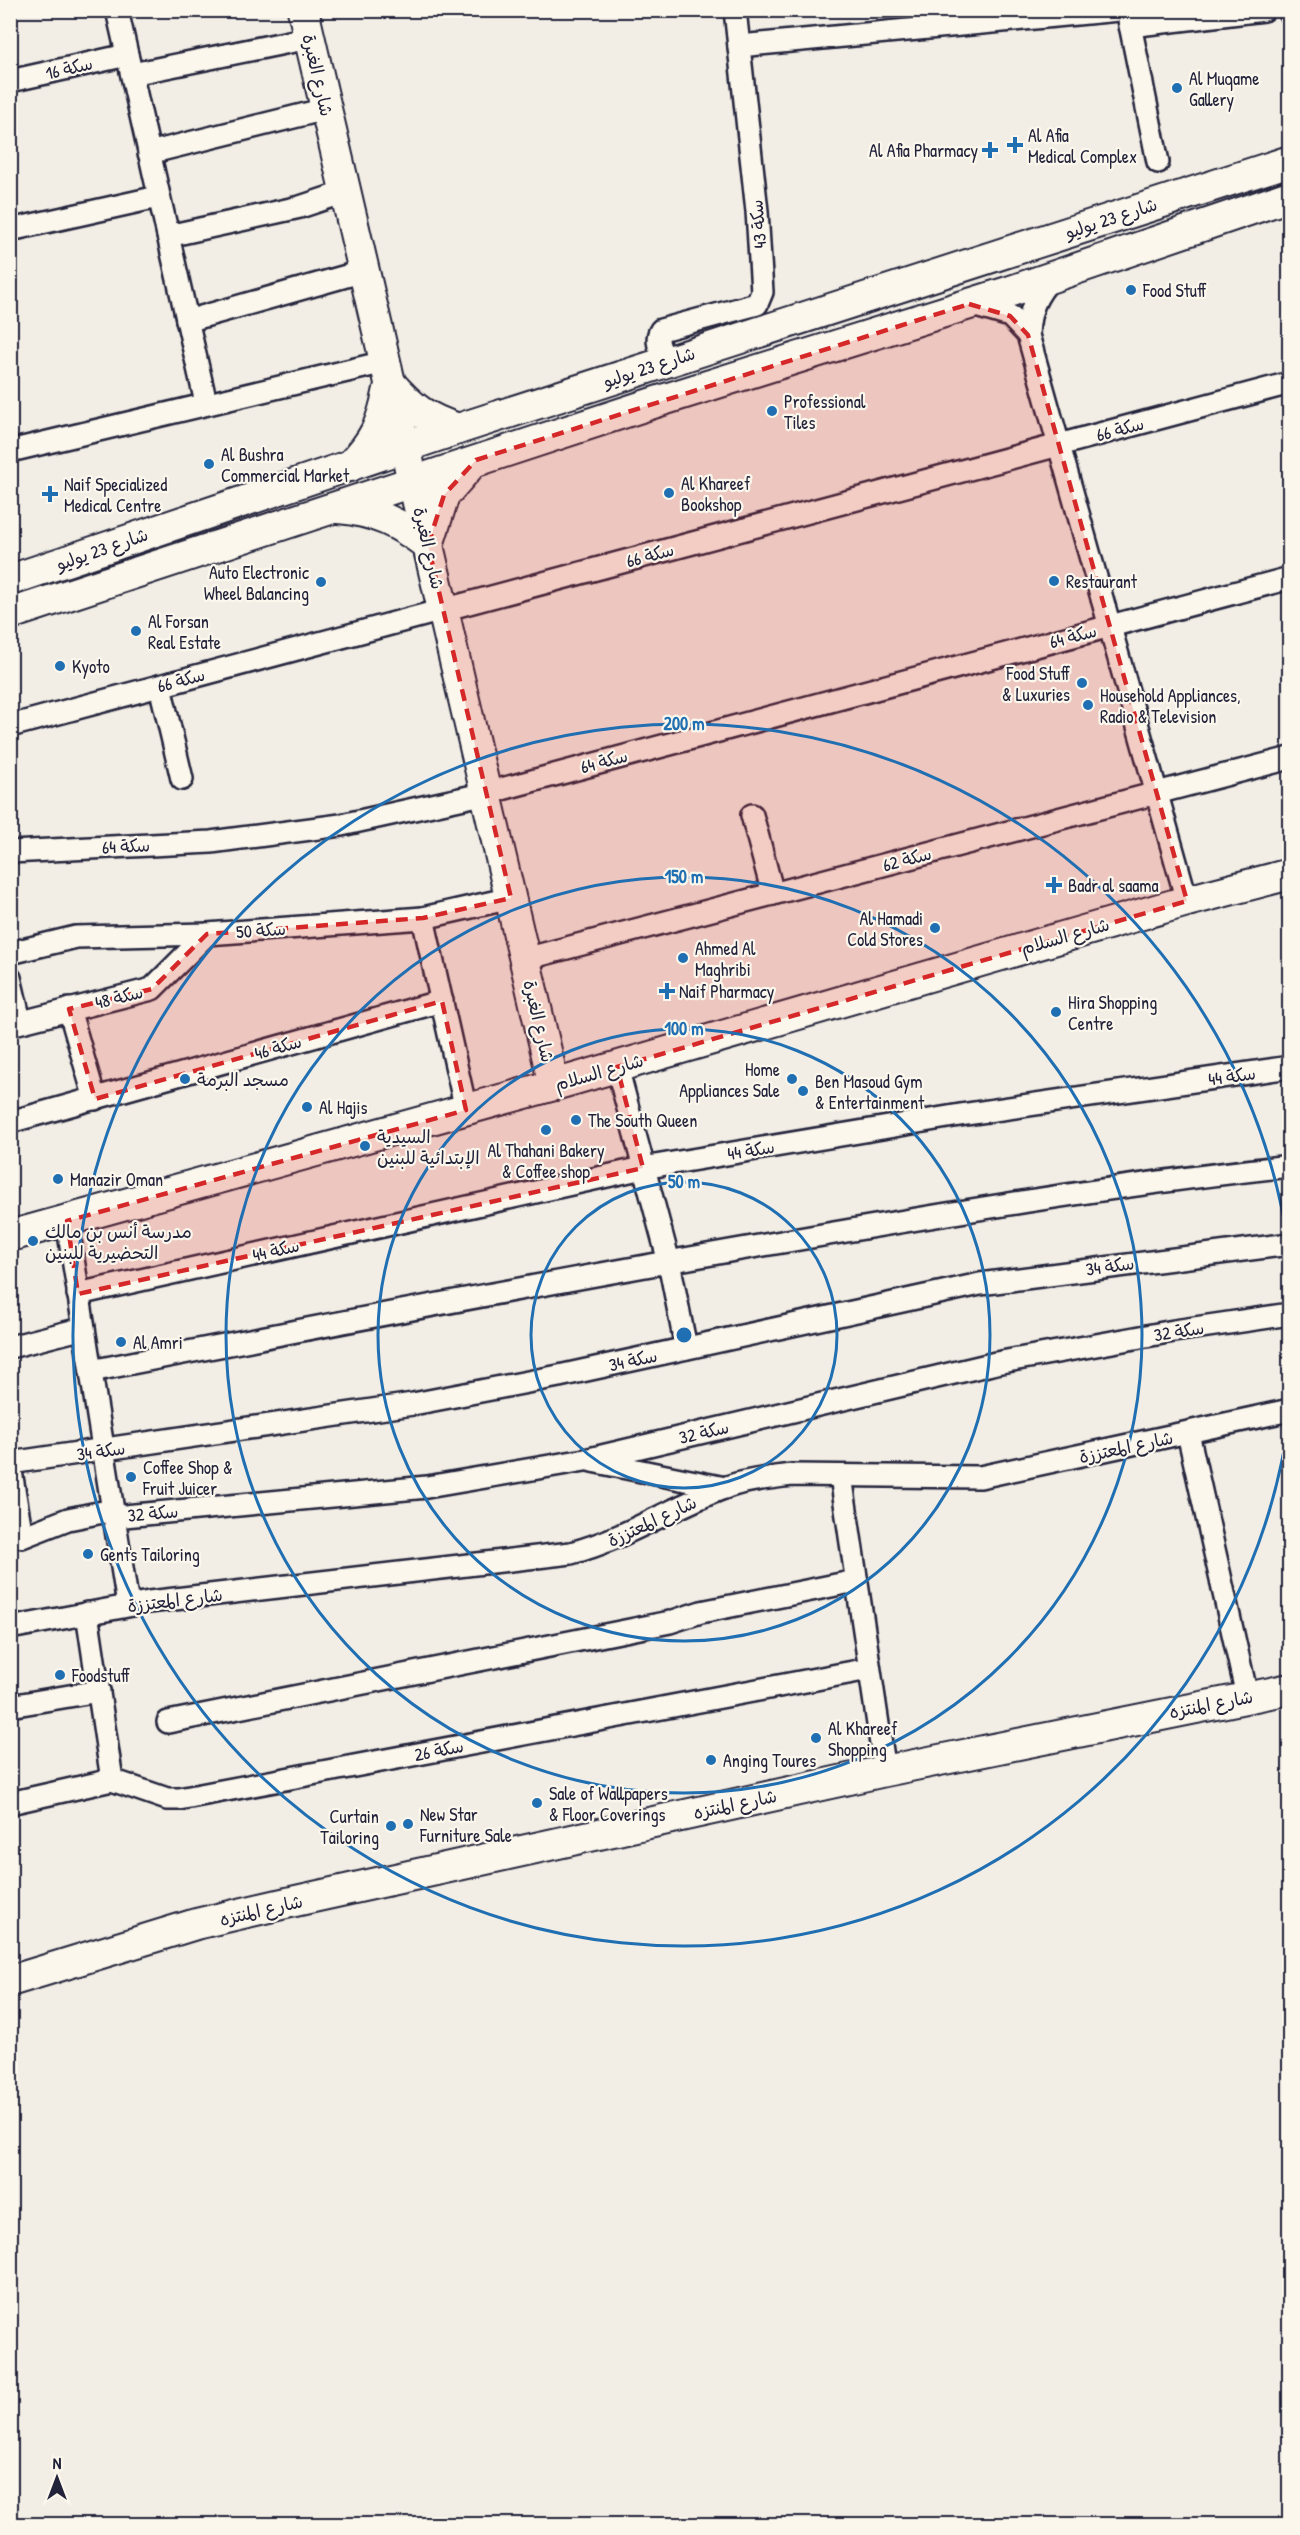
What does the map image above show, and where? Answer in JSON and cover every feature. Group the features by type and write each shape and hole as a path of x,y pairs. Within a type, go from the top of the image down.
{"street":[{"path":"117,10 206,403"},
{"name":"سكة 43","path":"667,361 658,343 657,335 661,330 756,304 762,292 758,211 735,10"},
{"path":"739,46 1125,16 1264,10"},
{"path":"1125,16 1158,162"},
{"name":"سكة 16","path":"10,81 130,64 306,24"},
{"name":"شارع الغبرة","path":"306,24 554,1085"},
{"path":"149,153 326,109"},
{"name":"شارع 23 يوليو","path":"10,580 406,446 1290,161"},
{"path":"168,236 300,207 345,192"},
{"name":"شارع 23 يوليو","path":"10,614 476,460 1052,277 1290,196"},
{"path":"10,230 158,197"},
{"path":"187,321 364,271"},
{"path":"1052,277 1036,295 1029,312 1028,335 1187,901"},
{"path":"969,304 1010,316 1028,335"},
{"path":"10,451 206,403 388,372"},
{"path":"388,372 411,406 430,420 458,429"},
{"path":"350,466 371,443 383,418 388,372"},
{"name":"سكة 66","path":"10,726 1290,383"},
{"path":"336,507 363,510 386,517 428,545 444,495 476,460"},
{"name":"سكة 64","path":"10,852 211,842 341,825 487,793 1290,578"},
{"path":"160,686 182,779"},
{"name":"سكة 62","path":"525,959 1290,758"},
{"path":"752,814 773,894"},
{"name":"شارع السلام","path":"10,1236 466,1110 1187,901 1290,874"},
{"name":"سكة 50","path":"10,953 76,937 207,934 423,918 511,898"},
{"path":"423,918 466,1110"},
{"name":"سكة 48","path":"15,1023 152,989 207,934"},
{"path":"10,978 15,1023"},
{"name":"سكة 46","path":"10,1122 442,1001"},
{"path":"69,1009 95,1099"},
{"path":"617,1067 669,1262 686,1348"},
{"name":"سكة 44","path":"78,1294 643,1168 960,1116 1290,1067"},
{"path":"91,1371 375,1315 988,1207 1176,1178 1290,1166"},
{"path":"67,1221 128,1605"},
{"name":"سكة 34","path":"10,1464 413,1404 980,1284 1290,1244"},
{"name":"سكة 32","path":"16,1538 68,1519 427,1487 585,1460 996,1363 1174,1331 1290,1314"},
{"path":"10,1347 84,1328"},
{"name":"شارع المعتززة","path":"10,1628 128,1605 571,1553 601,1545 725,1488 761,1479 792,1475 980,1477 1290,1410"},
{"path":"1188,1433 1247,1696"},
{"path":"585,1460 725,1488"},
{"path":"10,1464 16,1538"},
{"path":"841,1476 885,1771"},
{"path":"168,1722 670,1622 701,1612 856,1581"},
{"path":"10,1803 112,1780 87,1613"},
{"name":"سكة 26","path":"112,1780 167,1799 179,1799 869,1669"},
{"name":"شارع المنتزه","path":"10,1981 196,1924 885,1771 1290,1689"},
{"path":"10,1706 99,1691"}],"highlighted area":[{"path":"969,304 1010,316 1028,335 1187,901 617,1067 643,1168 78,1294 67,1221 466,1110 442,1001 95,1099 69,1009 152,989 207,934 423,918 511,898 428,545 444,495 476,460"}],"place":[{"name":"Al Muqame Gallery","path":"1177,88"},
{"name":"Al Afia Medical Complex","path":"1015,145"},
{"name":"Al Afia Pharmacy","path":"990,150"},
{"name":"Food Stuff","path":"1131,290"},
{"name":"Professional Tiles","path":"772,411"},
{"name":"Al Bushra Commercial Market","path":"209,464"},
{"name":"Al Khareef Bookshop","path":"669,493"},
{"name":"Naif Specialized Medical Centre","path":"50,494"},
{"name":"Restaurant","path":"1054,581"},
{"name":"Auto Electronic Wheel Balancing","path":"321,582"},
{"name":"Al Forsan Real Estate","path":"136,631"},
{"name":"Kyoto","path":"60,666"},
{"name":"Food Stuff & Luxuries","path":"1082,683"},
{"name":"Household Appliances, Radio & Television","path":"1088,705"},
{"name":"Badr al saama","path":"1054,885"},
{"name":"Al Hamadi Cold Stores","path":"935,928"},
{"name":"Ahmed Al Maghribi","path":"683,958"},
{"name":"Naif Pharmacy","path":"667,991"},
{"name":"Hira Shopping Centre","path":"1056,1012"},
{"name":"مسجد البرمة","path":"185,1079"},
{"name":"Home Appliances Sale","path":"792,1079"},
{"name":"Ben Masoud Gym & Entertainment","path":"803,1091"},
{"name":"Al Hajis","path":"307,1107"},
{"name":"The South Queen","path":"576,1120"},
{"name":"Al Thahani Bakery & Coffee shop","path":"546,1130"},
{"name":"السيدية الإبتدائية للبنين","path":"365,1146"},
{"name":"Manazir Oman","path":"58,1179"},
{"name":"مدرسة أنس بن مالك التحضيرية للبنين","path":"33,1241"},
{"name":"Al Amri","path":"121,1342"},
{"name":"Coffee Shop & Fruit Juicer","path":"131,1477"},
{"name":"Gents Tailoring","path":"88,1554"},
{"name":"Foodstuff","path":"60,1675"},
{"name":"Al Khareef Shopping","path":"816,1738"},
{"name":"Anging Toures","path":"711,1760"},
{"name":"Sale of Wallpapers & Floor Coverings","path":"537,1803"},
{"name":"New Star Furniture Sale","path":"408,1824"},
{"name":"Curtain Tailoring","path":"391,1826"}]}
